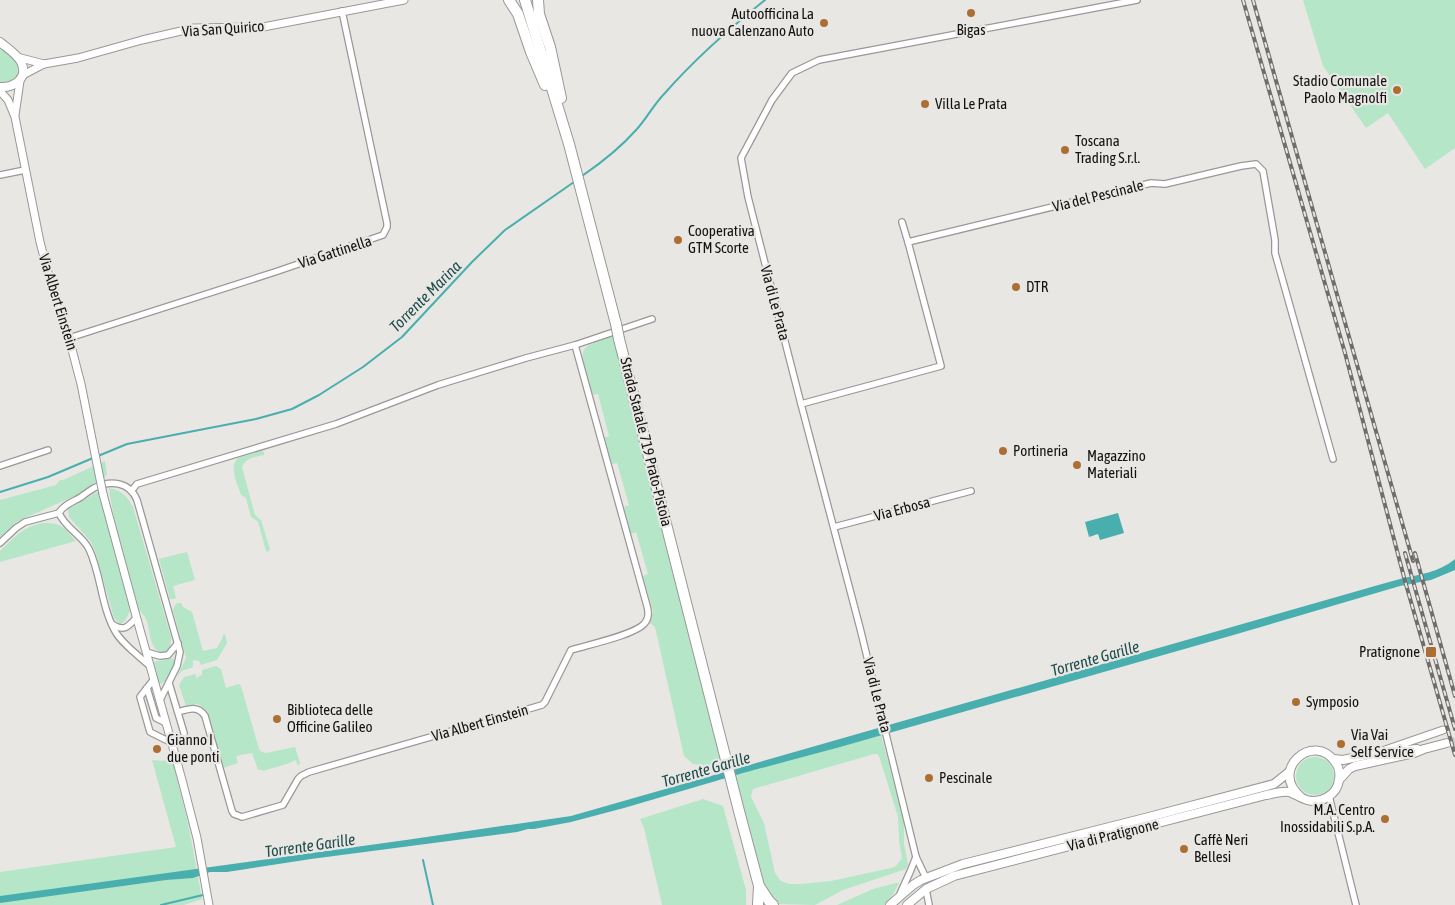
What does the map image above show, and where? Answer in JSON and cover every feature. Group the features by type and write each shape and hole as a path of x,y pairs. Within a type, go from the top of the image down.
{"highway":[{"path":"509,0 518,14 531,52 569,142"},
{"name":"Strada Statale 719 Prato-Pistoia","path":"525,0 569,142 587,209 759,886"},
{"path":"538,0 539,14 556,73 569,142"},
{"path":"758,905 759,886"},
{"path":"759,886 773,905"}],"main road":[{"name":"Via San Quirico","path":"0,41 17,57"},
{"path":"17,57 23,67 21,78"},
{"name":"Via San Quirico","path":"0,87 7,88 13,86 21,78"},
{"path":"1376,753 1424,748 1447,743"},
{"path":"1339,780 1349,769 1355,766 1414,753 1424,748"},
{"name":"Via di Pratignone","path":"890,905 913,885 963,864 1274,784 1289,772 1291,765 1301,754 1308,751 1322,752 1334,759 1348,759 1376,753"},
{"path":"1329,796 1339,780 1338,766 1334,759"},
{"path":"1289,772 1292,786 1301,797"},
{"name":"Via di Pratignone","path":"907,905 926,889 954,876 1266,795 1289,792 1315,801 1329,796"}],"street":[{"name":"Via San Quirico","path":"21,78 44,64 78,58 194,28 263,27 404,0"},
{"name":"Via di Le Prata","path":"926,878 916,857 887,734 745,188 741,158 772,100 792,73 819,60 1137,0"},
{"name":"Via Gattinella","path":"69,338 383,235 387,224 342,12"},
{"name":"Via San Quirico","path":"17,57 44,64"},
{"name":"Via Albert Einstein","path":"15,117 21,78"},
{"name":"Via Albert Einstein","path":"0,91 8,100 15,117 42,251 81,384 103,494 172,743 196,838 209,903"},
{"name":"Via del Pescinale","path":"908,242 1151,183 1165,184 1256,164 1263,171 1275,240 1275,252 1333,459"},
{"path":"0,175 25,170"},
{"path":"800,404 941,366 902,222"},
{"path":"132,490 137,484 336,424 438,385 575,345 652,319"},
{"name":"Via Albert Einstein","path":"178,712 196,708 205,716 232,811 234,814 242,816 282,805 298,779 309,772 542,705 571,650 634,632 643,625 648,617 647,606 575,345"},
{"path":"0,466 48,450"},
{"path":"0,543 25,522 59,513 67,504 96,487 118,484 132,490 137,500 180,652 179,661 160,700"},
{"name":"Via Erbosa","path":"834,527 971,491"},
{"name":"Via Albert Einstein","path":"59,513 88,547 117,635 150,666"},
{"path":"112,624 116,627 127,627 136,618"},
{"path":"146,652 160,656 168,655 178,644"},
{"path":"154,678 140,698 150,732 172,743"},
{"path":"169,682 184,733"},
{"name":"Via Albert Einstein","path":"147,688 156,718 166,723"},
{"name":"Via di Pratignone","path":"1376,753 1444,730"},
{"path":"1329,796 1356,905"},
{"path":"898,898 916,857"},
{"path":"926,889 929,905"}],"green space":[{"name":"Stadio Comunale Paolo Magnolfi","path":"1303,0 1455,0 1455,148 1425,169 1388,113 1366,128 1323,66"},
{"path":"0,48 15,60 18,68 17,77 10,83 0,84"},
{"path":"613,336 722,766 693,764 684,756 655,627 650,623 653,612 643,576 648,574 636,532 631,534 624,507 629,505 617,463 612,464 604,438 609,436 598,394 593,395 584,364 583,352 585,348"},
{"path":"261,451 264,452 264,455 248,460 242,467 255,515 261,520 270,549 268,552 266,551 258,522 251,517 246,498 241,495 234,471 235,462 238,458"},
{"path":"105,461 107,475 77,495 18,521 0,537 0,500 56,485 60,480"},
{"path":"109,488 124,494 133,507 171,637 170,648 164,653 155,648 146,619 138,609 118,538"},
{"path":"99,491 130,610 128,616 120,624 114,618 91,542 69,517 68,509"},
{"path":"43,523 59,525 76,541 0,562 0,551 14,537 30,527"},
{"path":"187,552 195,580 173,586 176,598 170,599 159,559"},
{"path":"177,603 181,603 183,607 192,612 203,651 217,648 225,634 227,643 217,660 201,665 199,661 193,660 193,667 182,671 177,676 186,658 173,610"},
{"path":"171,658 175,660 173,667 168,677 161,684 154,662"},
{"path":"216,666 221,669 226,688 239,684 241,686 259,749 266,753 295,747 300,763 298,766 296,760 263,771 258,770 252,753 236,756 238,763 223,768 207,711 198,704 186,706 179,685 184,677 195,674 197,679 202,675 202,670"},
{"path":"881,735 904,821 904,844 908,864 906,869 843,890 815,905 777,904 765,888 735,775","holes":["877,754 898,817 902,858 896,866 831,881 801,884 789,884 781,881 775,873 764,823 751,797 753,789"]},
{"path":"1315,757 1322,758 1328,763 1333,769 1333,783 1328,789 1322,794 1315,795 1308,794 1302,789 1297,783 1296,776 1297,769 1302,763 1308,758"},
{"path":"172,758 189,828 202,899 184,905 0,905 0,872 176,847 152,760 163,761"},
{"path":"703,799 723,806 746,890 746,905 662,905 644,828 640,819"},
{"path":"899,883 885,905 837,905 873,889"}],"water":[{"path":"1118,513 1124,533 1100,540 1098,534 1089,537 1085,522"},
{"path":"1455,559 1455,570 1431,580 1400,586 1230,636 571,822 517,832 227,872 210,872 193,878 0,903 0,896 571,816 1388,582 1429,572 1449,564"}],"waterway":[{"name":"Torrente Marina","path":"582,176 625,142 641,125 661,97 688,68 765,0"},
{"name":"Torrente Marina","path":"98,456 127,444 256,419 292,409 319,395 363,367 402,337 472,262 505,230 574,182"},
{"name":"Torrente Marina","path":"0,492 48,477 93,458"},
{"path":"423,860 433,905"},
{"path":"161,905 203,895"}],"tunnel":[{"path":"1443,730 1455,725"},
{"path":"1447,743 1455,741"}],"railway":[{"path":"1243,0 1345,353 1405,581 1455,755"},
{"path":"1253,0 1413,561"},
{"path":"1405,553 1455,729"},
{"path":"1415,553 1455,696"}],"place":[{"name":"Bigas","path":"971,13"},
{"name":"Autoofficina La nuova Calenzano Auto","path":"824,23"},
{"name":"Stadio Comunale Paolo Magnolfi","path":"1397,90"},
{"name":"Villa Le Prata","path":"925,104"},
{"name":"Toscana Trading S.r.l.","path":"1065,150"},
{"name":"Cooperativa GTM Scorte","path":"678,240"},
{"name":"DTR","path":"1016,287"},
{"name":"Portineria","path":"1003,451"},
{"name":"Magazzino Materiali","path":"1077,465"},
{"name":"Pratignone","path":"1431,652"},
{"name":"Symposio","path":"1296,702"},
{"name":"Biblioteca delle Officine Galileo","path":"277,719"},
{"name":"Via Vai Self Service","path":"1341,744"},
{"name":"Gianno I due ponti","path":"157,749"},
{"name":"Pescinale","path":"929,778"},
{"name":"M.A. Centro Inossidabili S.p.A.","path":"1385,819"},
{"name":"Caffè Neri Bellesi","path":"1184,849"}],"water label":[{"name":"Torrente Garille","path":"1095,658"},
{"name":"Torrente Garille","path":"706,769"},
{"name":"Torrente Garille","path":"310,845"}]}
